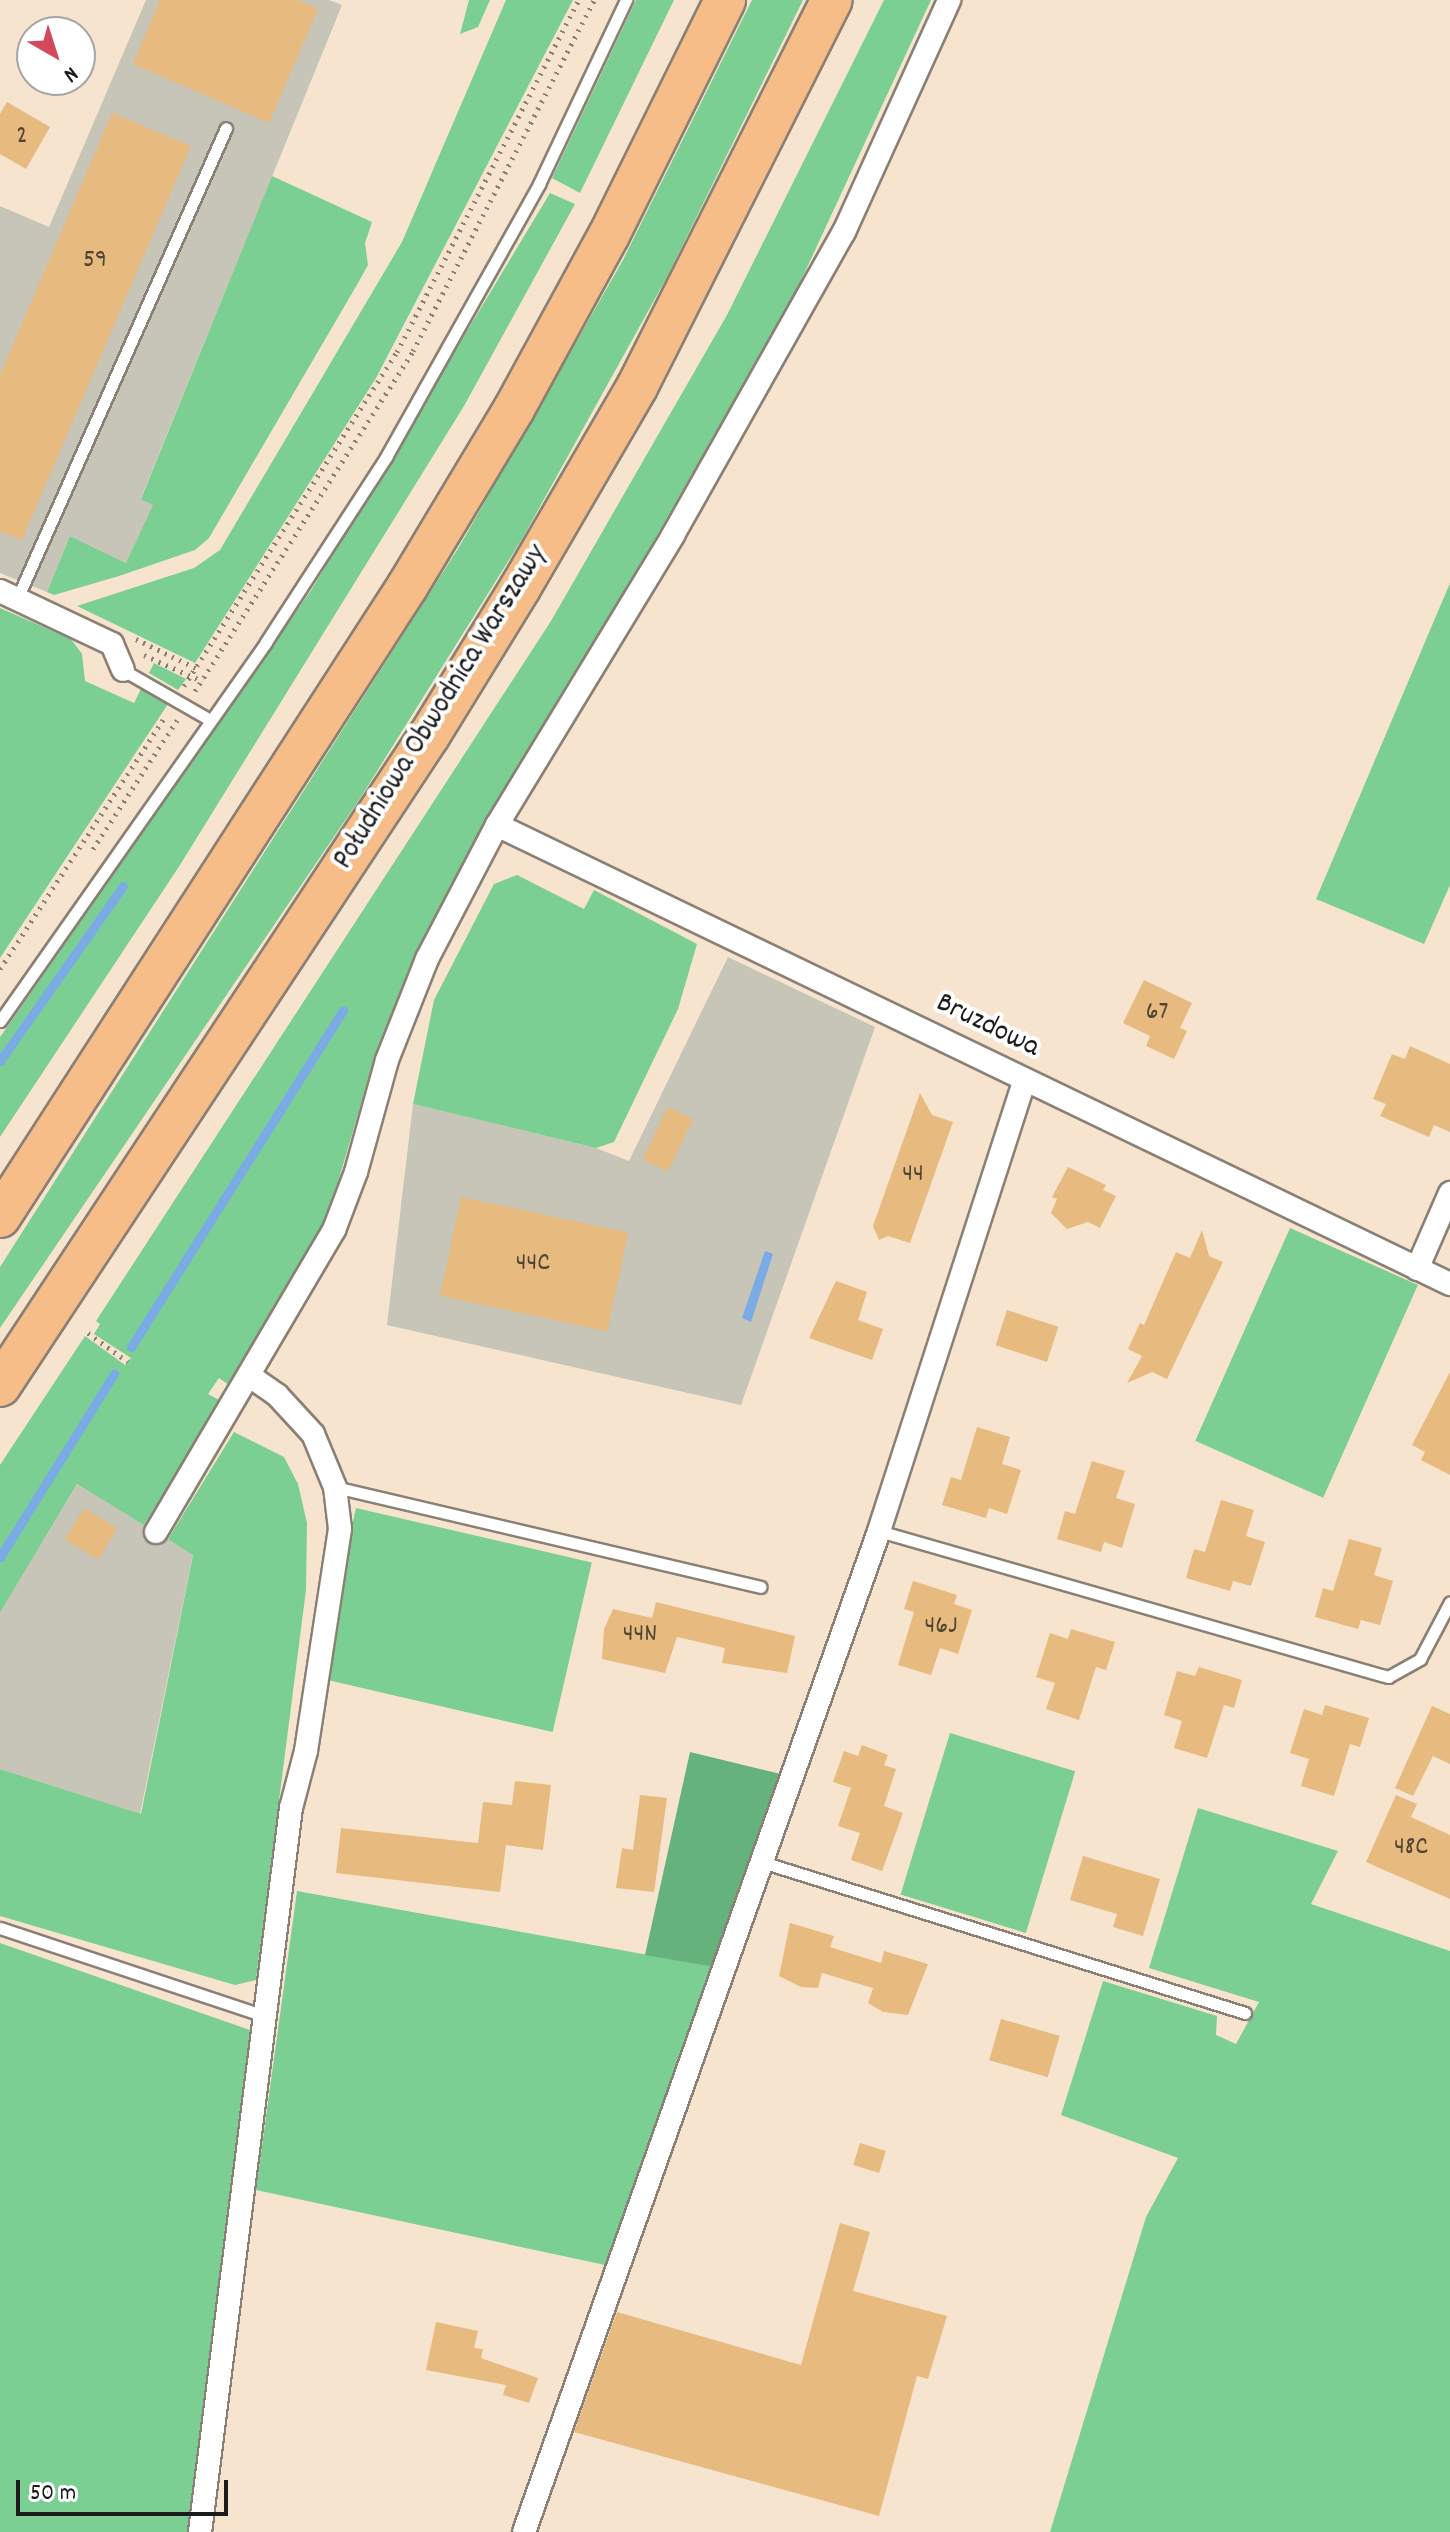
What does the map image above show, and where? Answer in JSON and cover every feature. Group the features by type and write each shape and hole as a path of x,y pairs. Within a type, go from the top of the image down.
{"highway":[{"path":"0,1217 407,587 514,409 609,235 725,0"},
{"name":"Południowa Obwodnica Warszawy","path":"0,1386 429,736 520,588 637,387 832,0"}],"street":[{"path":"156,1532 334,1230 405,1009 497,825 673,535 844,232 949,0"},
{"path":"8,595 112,644 123,670"},
{"name":"Bruzdowa","path":"497,825 1450,1284"},
{"path":"524,2532 879,1531 1025,1080"},
{"path":"1417,1269 1450,1193"},
{"path":"200,2532 291,1808 336,1579 340,1529 335,1487 313,1434 277,1395 250,1376"}],"lane":[{"path":"0,1021 210,720 386,457 539,184 626,0"},
{"path":"8,595 226,128"},
{"path":"123,670 210,720"},
{"path":"335,1487 760,1587"},
{"path":"879,1531 1388,1677 1420,1659 1450,1602"},
{"path":"762,1862 1245,2013"},
{"path":"0,1928 265,2017"}],"path":[{"path":"85,862 181,704 191,676 397,352 579,0"},
{"path":"0,969 181,704 202,681 413,351 594,0"},
{"path":"112,644 202,681"},
{"path":"88,1333 128,1362"}],"shaded area":[{"path":"146,0 329,0 342,5 141,498 154,505 126,563 70,536 47,592 0,573 0,206 49,227"},
{"path":"728,957 875,1027 741,1405 387,1325 413,1104 596,1148 629,1161"},
{"path":"77,1484 193,1554 140,1814 0,1769 0,1613"}],"green space":[{"path":"469,0 490,0 478,27 460,34"},
{"path":"506,0 573,0 376,378 195,663 77,606 194,568 220,550 402,242"},
{"path":"636,0 674,0 580,193 552,178"},
{"path":"752,0 803,0 667,277 522,539 359,800 0,1328 0,1267 459,547 623,260"},
{"path":"884,0 931,0 797,289 590,654 498,800 417,954 376,1053 330,1209 302,1265 229,1385 219,1378 208,1394 221,1401 144,1525 77,1484 0,1613 0,1465 85,1336 125,1365 131,1358 94,1334 100,1324 96,1321 551,621 727,315"},
{"path":"272,176 372,222 365,243 368,265 209,538 195,550 119,576 54,595 47,592 70,536 126,563 153,505 141,499"},
{"path":"550,193 575,204 464,406 180,865 0,1137 0,1037 312,589"},
{"path":"1450,583 1450,885 1424,944 1316,899"},
{"path":"0,608 71,639 82,654 85,681 134,703 141,689 168,704 0,958"},
{"path":"154,663 186,679 178,690 149,673"},
{"path":"517,875 584,909 594,890 697,944 678,1009 614,1142 596,1148 413,1104 434,1000 494,884"},
{"path":"1290,1228 1418,1285 1323,1498 1195,1441"},
{"path":"234,1432 284,1457 298,1484 307,1523 306,1590 256,1980 235,1985 0,1916 0,1769 141,1814 193,1555 168,1539"},
{"path":"356,1508 592,1562 553,1732 317,1678"},
{"path":"950,1733 1075,1771 1026,1933 901,1895"},
{"path":"690,1752 785,1775 714,1967 645,1955"},
{"path":"1198,1808 1338,1851 1311,1904 1450,1951 1450,2532 1050,2532 1146,2217 1178,2158 1061,2115 1103,1981 1217,2016 1216,2035 1236,2044 1259,2002 1149,1968"},
{"path":"297,1891 714,1967 605,2265 256,2190"},
{"path":"0,1943 250,2030 187,2532 0,2532"}],"water":[{"path":"765,1251 773,1254 751,1322 742,1318"}],"building":[{"path":"160,0 297,0 318,9 269,123 133,64"},
{"path":"7,102 50,127 26,169 0,154 0,114"},
{"path":"112,113 191,146 22,540 0,531 0,375"},
{"path":"1144,980 1192,1003 1180,1028 1187,1031 1174,1059 1146,1046 1150,1036 1123,1023"},
{"path":"1410,1046 1450,1064 1450,1132 1434,1125 1429,1137 1380,1116 1386,1104 1373,1099 1392,1054 1405,1059"},
{"path":"920,1093 932,1115 953,1122 910,1243 888,1236 879,1240 873,1226"},
{"path":"668,1107 693,1119 668,1171 643,1159"},
{"path":"1068,1167 1106,1185 1103,1190 1116,1196 1100,1228 1088,1222 1067,1229 1051,1213 1057,1199 1052,1197"},
{"path":"461,1197 628,1233 607,1331 440,1296"},
{"path":"1202,1230 1209,1256 1223,1262 1167,1379 1152,1372 1127,1383 1142,1356 1128,1349 1140,1323 1144,1325 1176,1252 1190,1258"},
{"path":"836,1281 867,1292 858,1320 883,1329 872,1360 809,1338"},
{"path":"1007,1310 1058,1327 1047,1362 996,1345"},
{"path":"1450,1372 1450,1475 1421,1460 1425,1452 1412,1445"},
{"path":"977,1427 1010,1437 1002,1464 1021,1470 1007,1514 989,1508 986,1518 942,1505 951,1477 961,1480"},
{"path":"1092,1461 1125,1471 1116,1498 1135,1504 1122,1548 1104,1542 1101,1552 1057,1539 1065,1511 1075,1514"},
{"path":"1221,1500 1254,1510 1246,1536 1265,1542 1251,1586 1233,1581 1230,1591 1186,1578 1194,1549 1205,1552"},
{"path":"84,1508 117,1528 98,1560 65,1540"},
{"path":"1349,1539 1382,1548 1374,1575 1393,1581 1380,1625 1361,1620 1358,1629 1315,1617 1323,1588 1333,1591"},
{"path":"913,1581 957,1595 954,1604 972,1610 958,1654 940,1648 931,1675 898,1665 914,1612 904,1609"},
{"path":"656,1602 795,1636 787,1673 722,1663 725,1648 677,1637 665,1673 602,1659 604,1629 613,1609 652,1618"},
{"path":"1071,1629 1115,1642 1106,1670 1096,1667 1079,1720 1046,1709 1055,1683 1036,1677 1050,1633 1068,1639"},
{"path":"1199,1667 1242,1680 1234,1708 1224,1705 1207,1758 1174,1748 1182,1721 1164,1715 1177,1671 1195,1676"},
{"path":"1325,1705 1369,1718 1360,1747 1350,1744 1334,1796 1301,1786 1309,1759 1290,1753 1304,1709 1322,1715"},
{"path":"1432,1706 1450,1714 1450,1764 1433,1756 1413,1796 1395,1788"},
{"path":"862,1745 888,1755 884,1765 896,1769 884,1806 903,1813 882,1871 851,1860 860,1833 838,1826 851,1788 833,1782 844,1751 858,1756"},
{"path":"515,1781 551,1785 543,1850 506,1845 500,1892 336,1873 341,1828 478,1843 483,1802 512,1805"},
{"path":"640,1795 667,1798 654,1892 616,1888 622,1848 633,1850"},
{"path":"1396,1795 1417,1804 1411,1817 1450,1835 1450,1899 1366,1862"},
{"path":"1083,1856 1160,1879 1143,1936 1113,1927 1117,1914 1070,1900"},
{"path":"790,1923 834,1936 830,1947 881,1963 884,1951 928,1964 908,2015 883,2012 868,2003 873,1988 822,1973 818,1988 801,1987 779,1976"},
{"path":"1001,2019 1060,2036 1048,2077 989,2060"},
{"path":"860,2143 886,2151 879,2173 853,2165"},
{"path":"840,2223 870,2232 853,2291 947,2316 928,2379 917,2376 879,2516 574,2432 617,2312 801,2365"},
{"path":"436,2322 478,2331 474,2348 483,2349 481,2358 538,2378 529,2403 503,2395 506,2385 426,2370"}],"waterway":[{"path":"0,1061 123,886"},
{"path":"131,1347 343,1010"},
{"path":"0,1557 114,1374"}]}
